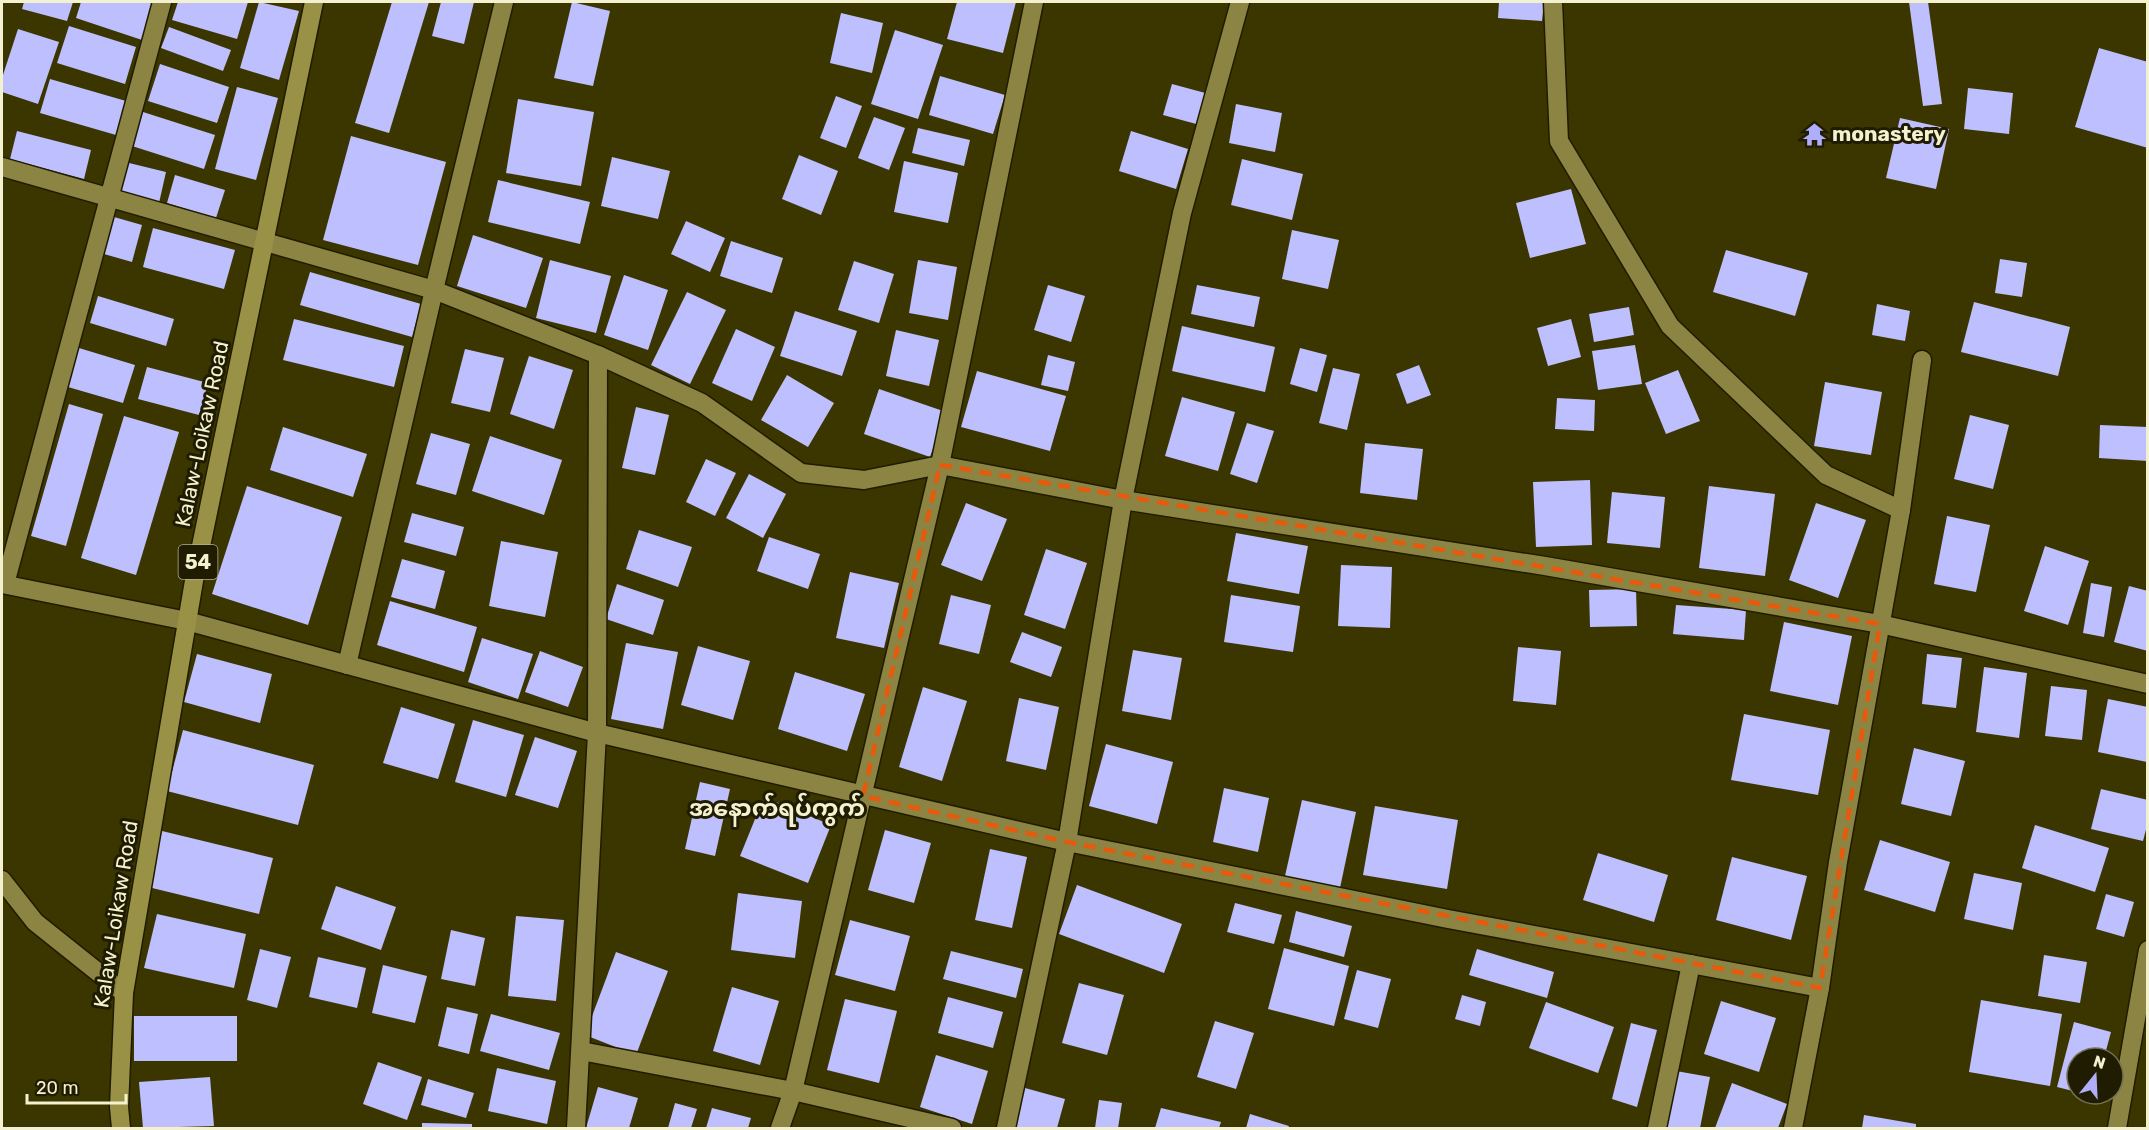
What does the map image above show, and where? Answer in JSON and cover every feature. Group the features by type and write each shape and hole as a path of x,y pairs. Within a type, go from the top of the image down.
{"main road":[{"name":"Kalaw-Loikaw Road","path":"122,1128 118,1107 124,993 187,621 314,2"}],"street":[{"path":"162,2 3,584 187,621 597,733 1067,842 1448,919 1820,988"},
{"path":"347,664 504,2"},
{"path":"780,1128 793,1091 940,465 1034,2"},
{"path":"1005,1128 1067,842 1123,500 1182,213 1240,2"},
{"path":"1553,2 1559,141 1670,326 1826,475 1901,510"},
{"path":"2,167 434,290 598,355 702,403 801,473 864,480 940,465 1123,500 1545,566 1880,624 2148,684"},
{"path":"576,1128 597,733 598,355"},
{"path":"1793,1128 1820,988 1838,862 1901,510 1922,360"},
{"path":"2,880 34,922 124,993"},
{"path":"2117,1128 2141,1027 2148,950"},
{"path":"1656,1128 1691,964"},
{"path":"581,1051 793,1091 952,1128"}],"highlighted area":[{"path":"940,465 1880,624 1820,988 1067,842 863,796"}],"building":[{"path":"24,2 73,2 67,21 22,9"},
{"path":"81,2 155,2 142,40 76,18"},
{"path":"178,2 248,2 237,39 172,20"},
{"path":"259,2 299,11 279,80 240,68"},
{"path":"392,2 429,2 389,133 355,123"},
{"path":"441,2 474,2 464,44 432,36"},
{"path":"572,2 610,11 593,86 554,78"},
{"path":"957,2 1016,2 1003,53 947,39"},
{"path":"1499,2 1544,2 1542,21 1498,18"},
{"path":"1909,2 1928,2 1942,104 1923,106"},
{"path":"841,13 883,23 872,73 830,63"},
{"path":"69,26 136,47 125,84 57,63"},
{"path":"169,27 231,50 223,71 161,48"},
{"path":"18,29 59,42 38,104 2,92 2,78"},
{"path":"895,30 943,45 918,119 871,104"},
{"path":"2099,48 2148,62 2148,148 2075,127"},
{"path":"160,64 229,87 217,123 148,101"},
{"path":"940,76 1005,95 993,134 929,115"},
{"path":"50,79 126,101 116,135 40,113"},
{"path":"1172,84 1209,94 1200,125 1163,115"},
{"path":"237,87 278,98 256,180 215,169"},
{"path":"1968,88 2013,93 2009,134 1964,129"},
{"path":"836,96 862,106 846,148 820,138"},
{"path":"518,99 594,112 581,186 506,173"},
{"path":"1236,104 1282,113 1275,152 1229,143"},
{"path":"143,112 215,135 204,169 132,146"},
{"path":"874,117 905,128 889,170 858,158"},
{"path":"1900,118 1949,129 1936,189 1886,178"},
{"path":"918,128 970,140 964,166 912,153"},
{"path":"17,131 91,150 84,179 10,159"},
{"path":"1131,131 1188,149 1176,189 1119,171"},
{"path":"351,136 446,162 418,265 323,240"},
{"path":"799,155 838,171 821,215 782,199"},
{"path":"612,157 670,171 658,219 601,206"},
{"path":"1242,159 1303,174 1292,220 1231,205"},
{"path":"904,161 958,173 948,223 894,212"},
{"path":"125,162 166,172 159,203 118,193"},
{"path":"175,175 225,190 216,218 167,203"},
{"path":"498,180 590,202 580,244 488,222"},
{"path":"1571,189 1586,244 1530,258 1516,203"},
{"path":"114,217 142,225 132,262 104,254"},
{"path":"686,221 725,238 710,272 671,254"},
{"path":"153,228 235,250 224,289 143,267"},
{"path":"1292,230 1339,240 1328,289 1282,279"},
{"path":"473,235 543,258 526,308 457,286"},
{"path":"731,241 783,258 772,293 720,276"},
{"path":"1726,250 1808,273 1795,316 1713,292"},
{"path":"2000,259 2027,263 2022,297 1995,293"},
{"path":"550,260 611,276 596,333 536,318"},
{"path":"918,260 957,267 948,320 909,313"},
{"path":"854,261 894,274 879,323 838,310"},
{"path":"310,272 421,304 412,337 300,305"},
{"path":"624,275 668,290 648,350 604,335"},
{"path":"1048,285 1085,296 1071,342 1034,330"},
{"path":"1197,285 1260,297 1254,327 1191,314"},
{"path":"687,292 726,310 690,384 651,365"},
{"path":"98,296 174,319 166,346 90,323"},
{"path":"1974,302 2070,327 2058,376 1961,352"},
{"path":"1877,304 1910,311 1905,341 1872,335"},
{"path":"1629,307 1634,335 1594,342 1589,314"},
{"path":"795,311 857,331 842,376 780,356"},
{"path":"294,319 404,346 394,387 283,360"},
{"path":"1571,319 1581,357 1548,366 1537,328"},
{"path":"1182,326 1275,347 1265,392 1172,371"},
{"path":"736,329 775,347 752,401 712,383"},
{"path":"896,330 939,340 929,386 886,376"},
{"path":"1635,345 1642,384 1598,390 1592,351"},
{"path":"79,348 135,365 123,403 68,387"},
{"path":"1300,348 1327,355 1317,392 1290,384"},
{"path":"465,349 504,358 490,412 451,403"},
{"path":"1048,355 1075,362 1068,391 1041,385"},
{"path":"529,356 573,370 554,429 510,414"},
{"path":"1419,365 1431,395 1407,404 1396,374"},
{"path":"147,367 208,383 199,415 138,399"},
{"path":"1333,368 1360,374 1347,430 1319,423"},
{"path":"1678,370 1700,421 1666,434 1645,383"},
{"path":"977,371 1066,396 1050,451 961,427"},
{"path":"787,375 834,403 808,447 761,420"},
{"path":"1825,382 1882,392 1871,455 1814,446"},
{"path":"879,389 946,412 930,457 864,434"},
{"path":"1182,397 1235,412 1218,471 1165,456"},
{"path":"1557,398 1595,400 1594,431 1555,429"},
{"path":"69,404 103,414 66,546 31,536"},
{"path":"636,407 669,415 655,475 622,468"},
{"path":"1970,415 2009,425 1993,489 1954,479"},
{"path":"124,416 179,432 136,575 81,558"},
{"path":"1247,423 1274,431 1257,483 1230,474"},
{"path":"2100,425 2148,427 2148,461 2099,458"},
{"path":"283,427 367,454 353,497 270,470"},
{"path":"431,433 470,444 456,495 416,484"},
{"path":"490,436 562,460 544,515 472,491"},
{"path":"1365,443 1423,449 1417,500 1360,493"},
{"path":"706,459 736,473 715,516 686,502"},
{"path":"749,474 786,494 763,538 726,518"},
{"path":"1590,480 1592,545 1536,547 1533,482"},
{"path":"247,486 342,517 308,625 212,594"},
{"path":"1709,486 1775,494 1765,576 1699,568"},
{"path":"1612,492 1665,497 1660,548 1607,543"},
{"path":"966,503 1007,519 982,581 941,565"},
{"path":"1816,503 1866,520 1838,598 1789,580"},
{"path":"412,513 464,527 456,556 404,542"},
{"path":"1947,516 1990,525 1976,592 1934,584"},
{"path":"639,530 692,547 678,587 626,569"},
{"path":"1236,533 1308,546 1299,594 1227,581"},
{"path":"769,537 820,554 808,589 757,571"},
{"path":"501,541 558,552 545,617 489,606"},
{"path":"2045,546 2089,561 2068,625 2024,611"},
{"path":"1046,549 1087,563 1065,629 1024,615"},
{"path":"402,559 445,571 435,609 391,597"},
{"path":"1341,565 1392,567 1390,628 1338,626"},
{"path":"850,572 899,583 884,648 836,638"},
{"path":"2091,583 2112,587 2104,637 2083,633"},
{"path":"617,584 664,600 653,635 606,619"},
{"path":"2129,586 2148,591 2148,651 2114,642"},
{"path":"1636,589 1637,626 1590,627 1589,590"},
{"path":"951,595 991,605 979,654 939,644"},
{"path":"1231,595 1300,606 1293,652 1224,642"},
{"path":"390,601 477,627 464,672 377,645"},
{"path":"1676,605 1746,610 1744,640 1673,634"},
{"path":"1784,622 1852,636 1838,705 1770,691"},
{"path":"1022,632 1062,647 1051,677 1010,662"},
{"path":"482,638 533,654 518,699 468,682"},
{"path":"626,643 678,652 663,729 611,719"},
{"path":"698,646 750,661 733,720 681,705"},
{"path":"1518,647 1561,651 1556,705 1513,701"},
{"path":"1133,650 1182,658 1171,720 1122,711"},
{"path":"540,651 583,667 568,707 525,692"},
{"path":"197,654 272,674 260,723 184,702"},
{"path":"1927,654 1962,658 1956,708 1922,704"},
{"path":"1984,667 2027,673 2019,738 1976,732"},
{"path":"795,672 865,694 847,751 778,729"},
{"path":"2051,686 2087,690 2082,740 2045,736"},
{"path":"923,687 967,701 942,781 899,767"},
{"path":"1019,698 1059,707 1046,770 1006,761"},
{"path":"2108,699 2148,707 2147,762 2098,752"},
{"path":"401,707 455,724 438,779 383,763"},
{"path":"1744,714 1830,730 1818,795 1731,780"},
{"path":"473,720 524,735 506,797 455,782"},
{"path":"183,730 314,765 298,825 167,791"},
{"path":"535,737 577,751 558,808 515,795"},
{"path":"1106,744 1173,762 1157,824 1089,806"},
{"path":"1914,748 1965,761 1951,816 1901,804"},
{"path":"700,782 730,789 715,856 685,849"},
{"path":"1224,788 1269,798 1258,852 1213,842"},
{"path":"2101,789 2148,800 2148,822 2143,841 2091,829"},
{"path":"764,797 831,825 808,883 740,856"},
{"path":"1302,800 1356,812 1340,888 1285,876"},
{"path":"1375,806 1458,820 1447,889 1363,875"},
{"path":"2035,825 2109,848 2095,892 2022,868"},
{"path":"885,830 931,843 914,903 868,890"},
{"path":"162,831 273,858 259,914 148,887"},
{"path":"1880,840 1950,862 1935,912 1864,890"},
{"path":"990,849 1027,857 1012,928 975,920"},
{"path":"1598,853 1668,875 1654,922 1583,900"},
{"path":"1732,857 1807,876 1791,940 1716,920"},
{"path":"1974,873 2022,883 2013,930 1964,919"},
{"path":"1077,885 1182,924 1164,973 1059,934"},
{"path":"336,886 396,907 381,950 321,929"},
{"path":"738,893 802,901 795,958 731,950"},
{"path":"2106,894 2134,902 2124,937 2096,929"},
{"path":"1235,903 1282,915 1274,944 1227,932"},
{"path":"1296,911 1352,926 1344,957 1289,942"},
{"path":"157,914 246,934 234,988 144,968"},
{"path":"516,916 564,920 556,1001 508,996"},
{"path":"850,920 910,936 895,991 835,975"},
{"path":"451,930 485,938 475,986 441,979"},
{"path":"1284,948 1349,966 1334,1026 1268,1009"},
{"path":"260,949 291,957 277,1008 247,1000"},
{"path":"1477,949 1554,972 1547,998 1469,975"},
{"path":"951,951 1023,969 1016,998 943,979"},
{"path":"616,952 668,971 636,1055 585,1035"},
{"path":"2044,955 2087,962 2080,1003 2038,996"},
{"path":"318,957 366,968 357,1008 309,997"},
{"path":"383,965 427,976 415,1023 372,1013"},
{"path":"1357,970 1391,979 1378,1028 1344,1019"},
{"path":"1079,983 1124,995 1107,1055 1062,1043"},
{"path":"732,987 779,1001 760,1065 713,1051"},
{"path":"1462,995 1486,1002 1480,1026 1455,1019"},
{"path":"948,997 1003,1012 993,1048 938,1033"},
{"path":"845,999 897,1011 879,1083 827,1070"},
{"path":"1981,1000 2062,1014 2050,1086 1969,1072"},
{"path":"1721,1001 1776,1018 1759,1072 1704,1054"},
{"path":"1546,1002 1614,1027 1598,1073 1529,1048"},
{"path":"447,1007 478,1014 469,1054 438,1046"},
{"path":"491,1014 560,1033 549,1070 480,1051"},
{"path":"134,1016 237,1016 237,1061 134,1061"},
{"path":"1215,1021 1254,1033 1236,1089 1197,1077"},
{"path":"2074,1022 2111,1032 2107,1046 2068,1046"},
{"path":"1631,1023 1657,1030 1637,1107 1612,1099"},
{"path":"936,1055 988,1071 972,1124 920,1107"},
{"path":"2065,1056 2065,1089 2057,1087"},
{"path":"378,1062 422,1077 407,1120 363,1104"},
{"path":"497,1068 556,1081 547,1124 488,1111"},
{"path":"1676,1071 1710,1077 1700,1128 1664,1128"},
{"path":"210,1077 214,1126 143,1128 139,1082"},
{"path":"428,1079 474,1093 466,1118 421,1105"},
{"path":"1732,1083 1787,1104 1778,1128 1715,1128"},
{"path":"598,1087 638,1098 629,1128 586,1128"},
{"path":"1025,1088 1065,1099 1057,1128 1014,1128"},
{"path":"1099,1100 1122,1103 1118,1128 1095,1128"},
{"path":"675,1103 697,1109 691,1128 668,1128"},
{"path":"712,1108 751,1118 748,1128 706,1128"},
{"path":"1161,1108 1221,1122 1219,1128 1155,1128"},
{"path":"1250,1114 1289,1126 1288,1128 1246,1128"},
{"path":"1864,1115 1916,1124 1916,1128 1862,1128"},
{"path":"422,1123 472,1124 472,1128 422,1128"}],"place":[{"name":"monastery","path":"1814,134"}],"district":[{"name":"အနောက်ရပ်ကွက်","path":"777,808"}]}
